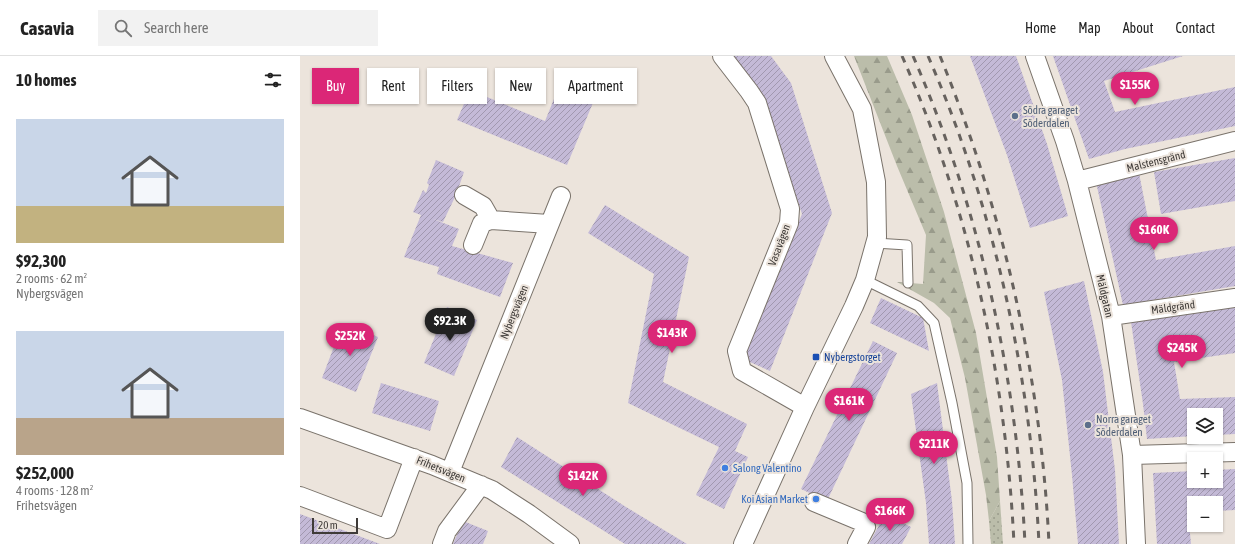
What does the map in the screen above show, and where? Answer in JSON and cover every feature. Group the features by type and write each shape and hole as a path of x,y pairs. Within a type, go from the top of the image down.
{"street":[{"name":"Vasavägen","path":"722,56 757,103 790,210 789,223 737,351 740,364 742,371 805,407"},
{"path":"743,544 805,407 866,280 875,243 876,182 862,109 834,56"},
{"name":"Mäldgatan","path":"1035,56 1065,141 1077,181 1111,316 1132,455 1136,544"},
{"name":"Malstensgränd","path":"1077,181 1235,141"},
{"path":"464,195 483,206 491,220"},
{"name":"Nybergsvägen","path":"450,472 561,196"},
{"path":"473,245 482,223 491,220 550,224"},
{"name":"Mäldgränd","path":"1111,316 1235,298"},
{"name":"Frihetsvägen","path":"300,418 414,458 492,490 530,514 570,544"},
{"path":"1132,455 1235,452"},
{"path":"300,496 387,528 414,458"},
{"path":"442,544 448,531 481,485"},
{"path":"814,502 862,522 866,527 857,544"}],"lane":[{"path":"875,243 907,245 908,283"},
{"path":"866,280 918,306 934,323 952,403 967,483 968,544"}],"green space":[{"path":"854,56 887,56 912,115 944,212 976,333 997,457 1000,501 989,521 986,495 965,378 950,318 934,303 897,282 923,284 926,235"},
{"path":"1000,501 1003,544 991,544 989,521"}],"building":[{"path":"732,56 771,56 791,83 832,213 770,371 743,359 802,214 763,97"},
{"name":"Södra garaget Söderdalen","path":"970,56 1016,56 1047,144 1068,216 1030,228 1007,155"},
{"path":"1053,56 1183,56 1104,81 1115,112 1235,87 1235,126 1125,149 1089,159"},
{"path":"487,97 495,100 495,104 504,104 545,121 554,99 554,104 592,104 567,165 457,120 464,104 487,104"},
{"path":"1235,158 1235,201 1161,214 1154,172"},
{"path":"436,160 464,172 456,195 443,222 433,219 459,229 452,246 513,263 500,297 437,274 439,267 404,257 421,215 413,212 423,190 426,193 429,185 427,183"},
{"path":"1139,173 1156,260 1235,246 1235,286 1123,305 1096,182"},
{"path":"605,205 689,257 663,382 747,424 735,451 748,457 724,509 696,495 719,447 628,403 654,274 588,233"},
{"name":"Norra garaget Söderdalen","path":"1084,281 1103,372 1115,470 1119,544 1078,544 1062,380 1044,292"},
{"path":"881,298 923,318 929,351 870,323"},
{"path":"1235,305 1235,353 1174,362 1180,399 1235,397 1235,434 1223,435 1223,408 1187,408 1187,436 1147,439 1131,322"},
{"path":"447,307 477,320 454,376 424,363"},
{"path":"343,323 378,337 356,392 322,378"},
{"path":"873,341 897,353 827,501 801,489"},
{"path":"381,383 439,401 430,431 372,413"},
{"path":"937,383 952,501 955,544 929,544 926,503 911,394"},
{"path":"517,437 687,544 625,544 501,467"},
{"path":"1235,469 1235,510 1223,511 1223,496 1187,496 1187,532 1190,532 1191,544 1157,544 1153,473 1187,471 1187,488 1223,488 1223,470"},
{"path":"300,514 380,544 300,544"},
{"path":"885,514 911,527 902,544 869,544"},
{"path":"463,521 488,531 483,544 453,544"}],"railway":[{"path":"902,56 926,114 947,174 965,234 980,295 993,357 1003,419 1010,481 1014,544"},
{"path":"913,56 937,114 958,174 976,234 991,295 1004,357 1014,419 1021,481 1025,544"},
{"path":"928,56 952,114 972,174 1006,295 1028,419 1035,481 1039,544"},
{"path":"940,56 982,174 1000,234 1015,295 1028,357 1037,419 1045,481 1049,544"}],"place":[{"name":"Södra garaget Söderdalen","path":"1015,116"},
{"name":"Nybergstorget","path":"816,357"},
{"name":"Norra garaget Söderdalen","path":"1088,425"},
{"name":"Salong Valentino","path":"725,468"},
{"name":"Koi Asian Market","path":"816,499"}]}
